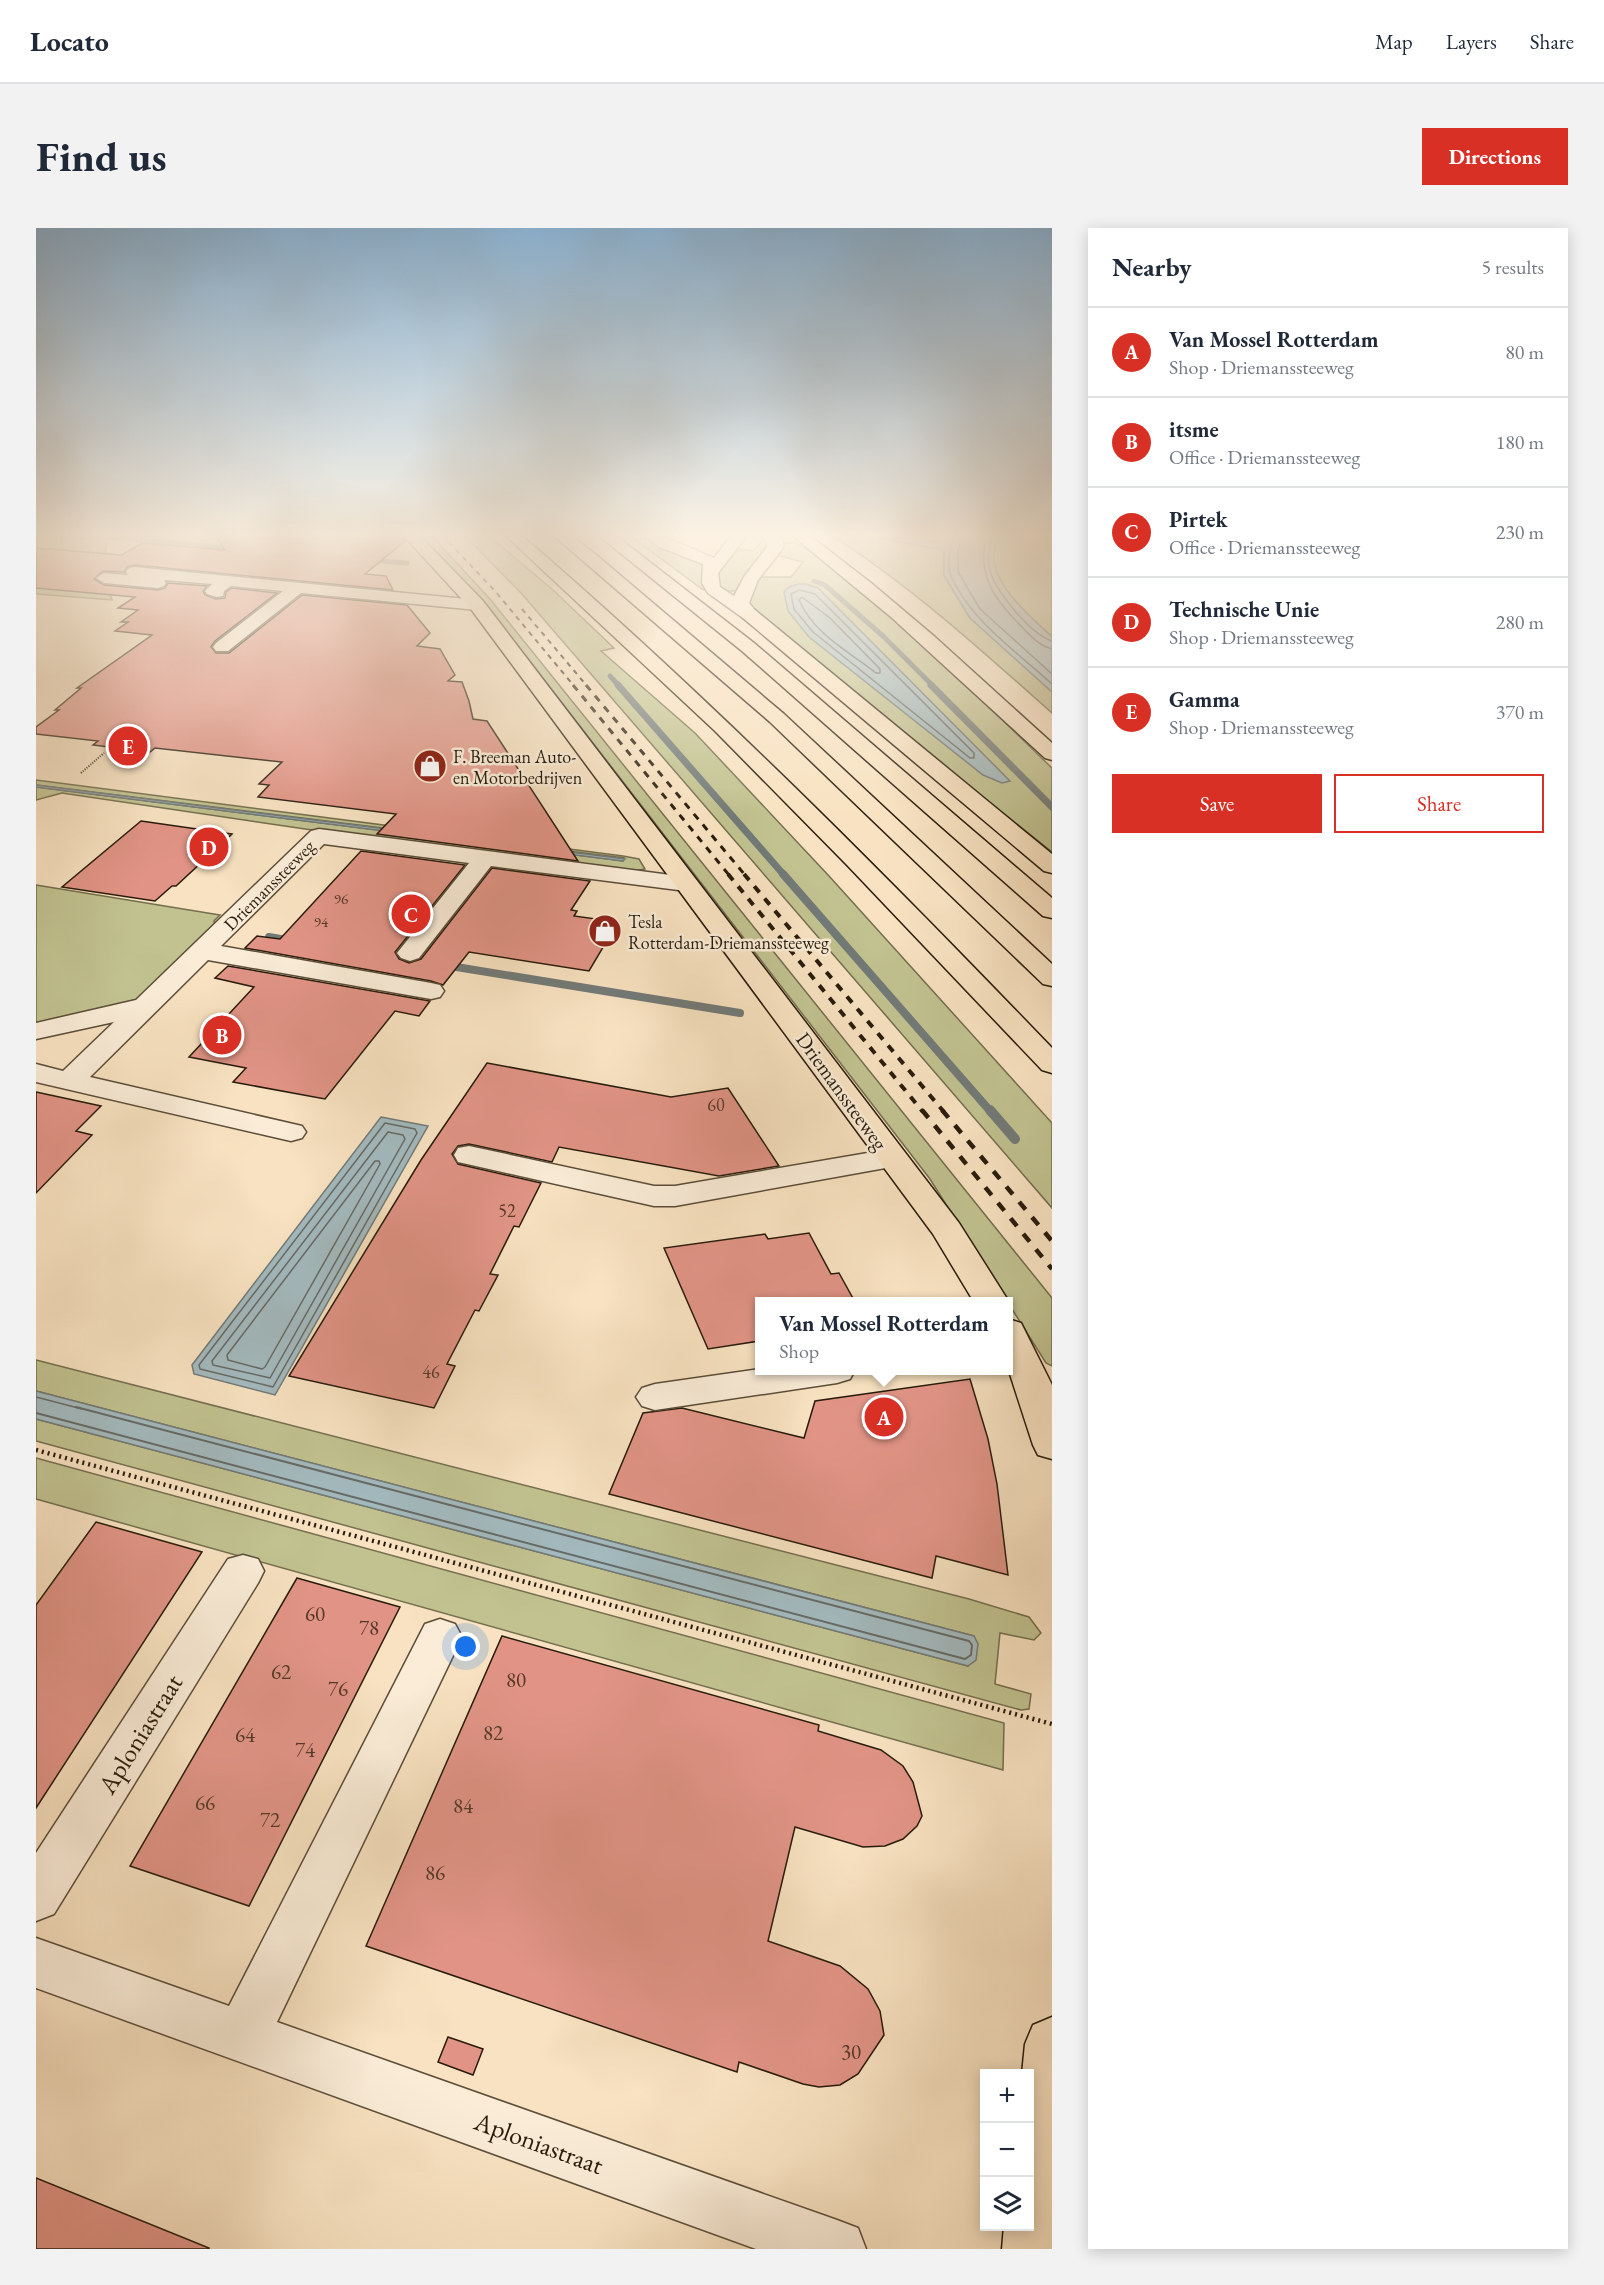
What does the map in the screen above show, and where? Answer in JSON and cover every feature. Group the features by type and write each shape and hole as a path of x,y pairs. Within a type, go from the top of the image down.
{"main road":[{"name":"Driemanssteeweg","path":"495,629 947,1230 989,1297"},
{"path":"620,629 947,953 1052,1064"},
{"path":"673,629 777,718 1052,978"},
{"path":"727,629 1052,911"},
{"path":"766,629 1052,866"},
{"path":"918,629 1052,754"},
{"path":"1013,1344 1030,1377 1052,1445"},
{"path":"1031,2249 1052,2044"}],"street":[{"path":"222,647 244,629"},
{"name":"Driemanssteeweg","path":"70,1080 319,836 686,885"},
{"path":"410,953 485,858"},
{"name":"Driemanssteeweg","path":"202,951 431,991"},
{"path":"36,1031 147,1006"},
{"path":"36,1073 291,1132"},
{"path":"469,1155 654,1196 675,1196 891,1158"},
{"path":"656,1397 809,1375"},
{"name":"Aploniastraat","path":"36,1897 243,1571"},
{"path":"242,2037 440,1637"},
{"name":"Aploniastraat","path":"36,1963 837,2249"}],"path":[{"path":"81,772 104,753"},
{"path":"36,1450 1052,1724"}],"green space":[{"path":"505,629 514,629 1052,1298 1052,1366 1046,1363 1013,1311 1013,1297 1004,1297 930,1179"},
{"path":"552,629 594,629 614,648 601,651 695,733 829,876 1052,1123 1052,1208"},
{"path":"771,629 907,629 1052,768 1052,852"},
{"path":"956,629 983,629 1052,692 1052,713"},
{"path":"1044,629 1052,629 1052,637"},
{"path":"36,780 623,856 639,859 645,869 632,871 312,830 62,793 36,800 36,787 623,861 624,858 36,785"},
{"path":"36,885 220,915 214,921 215,925 138,1001 36,1024"},
{"path":"36,1360 969,1599 1029,1617 1041,1633 1034,1640 1000,1633 995,1684 1031,1694 1029,1709 1021,1710 36,1441 36,1419 968,1666 974,1636 36,1391"},
{"path":"36,1458 1004,1723 1003,1770 36,1499"}],"water":[{"path":"803,629 859,629 1010,781 1002,783 983,775 809,637"},
{"path":"983,629 1044,629 1052,637 1052,692"},
{"path":"36,785 625,859 623,861 36,787"},
{"path":"381,1117 428,1126 275,1395 194,1374 192,1365"},
{"path":"36,1391 974,1636 978,1644 976,1660 968,1666 36,1419"}],"building":[{"path":"230,629 211,647 216,653 229,653 259,629 427,629 430,633 417,646 440,649 455,675 448,681 462,682 473,719 487,721 578,861 377,834 396,814 258,797 269,785 259,784 282,762 155,748 150,752 93,745 98,741 36,734 36,727 59,710 55,710 81,688 77,688 152,635 115,631"},
{"path":"141,821 232,834 176,886 172,886 155,901 62,887"},
{"path":"361,851 465,865 395,952 399,959 409,963 421,959 492,868 590,881 571,910 577,911 574,916 618,922 589,971 469,952 443,985 245,948 257,936 280,939"},
{"path":"228,966 430,1001 419,1016 395,1011 325,1099 233,1082 246,1068 189,1057 254,987 215,978"},
{"path":"487,1063 671,1097 728,1088 779,1166 719,1176 559,1147 552,1162 469,1144 458,1146 452,1154 458,1164 541,1183 519,1227 514,1226 490,1274 498,1275 479,1311 475,1310 447,1364 455,1366 434,1408 289,1376 421,1160"},
{"path":"36,1092 101,1106 76,1131 92,1135 36,1193"},
{"path":"809,1233 831,1274 839,1273 852,1297 755,1297 755,1342 708,1349 664,1248 765,1234 768,1239"},
{"path":"970,1379 988,1439 997,1484 1008,1575 936,1556 932,1578 609,1494 643,1413 682,1408 804,1438 815,1401"},
{"path":"96,1522 202,1552 36,1808 36,1605"},
{"path":"297,1578 400,1607 249,1906 130,1866"},
{"path":"502,1636 819,1725 818,1731 881,1750 903,1766 913,1782 922,1816 917,1826 903,1839 885,1846 863,1847 795,1827 768,1941 840,1966 868,1989 880,2011 884,2035 858,2074 840,2085 819,2087 803,2084 739,2062 737,2072 366,1946"},
{"path":"448,2037 483,2049 473,2075 438,2062"},
{"path":"36,2178 209,2248 209,2249 36,2249"}],"waterway":[{"path":"875,629 933,686"},
{"path":"610,676 619,686"},
{"path":"618,685 784,875"},
{"path":"931,685 1052,807"},
{"path":"783,874 991,1112"},
{"path":"269,937 292,941"},
{"path":"385,956 428,963"},
{"path":"444,965 740,1013"},
{"path":"990,1110 1015,1139"}],"railway":[{"path":"527,629 574,686"},
{"path":"539,629 587,686"},
{"path":"573,685 729,875"},
{"path":"586,685 745,875"},
{"path":"728,874 923,1112"},
{"path":"744,874 944,1112"},
{"path":"922,1110 1052,1269"},
{"path":"942,1110 1052,1241"}],"place":[{"name":"Gamma","path":"128,746"},
{"name":"F. Breeman Auto- en Motorbedrijven","path":"430,766"},
{"name":"Technische Unie","path":"209,847"},
{"name":"Pirtek","path":"411,914"},
{"name":"Tesla Rotterdam-Driemanssteeweg","path":"605,931"},
{"name":"itsme","path":"222,1035"},
{"name":"Van Mossel Rotterdam","path":"884,1417"}]}
